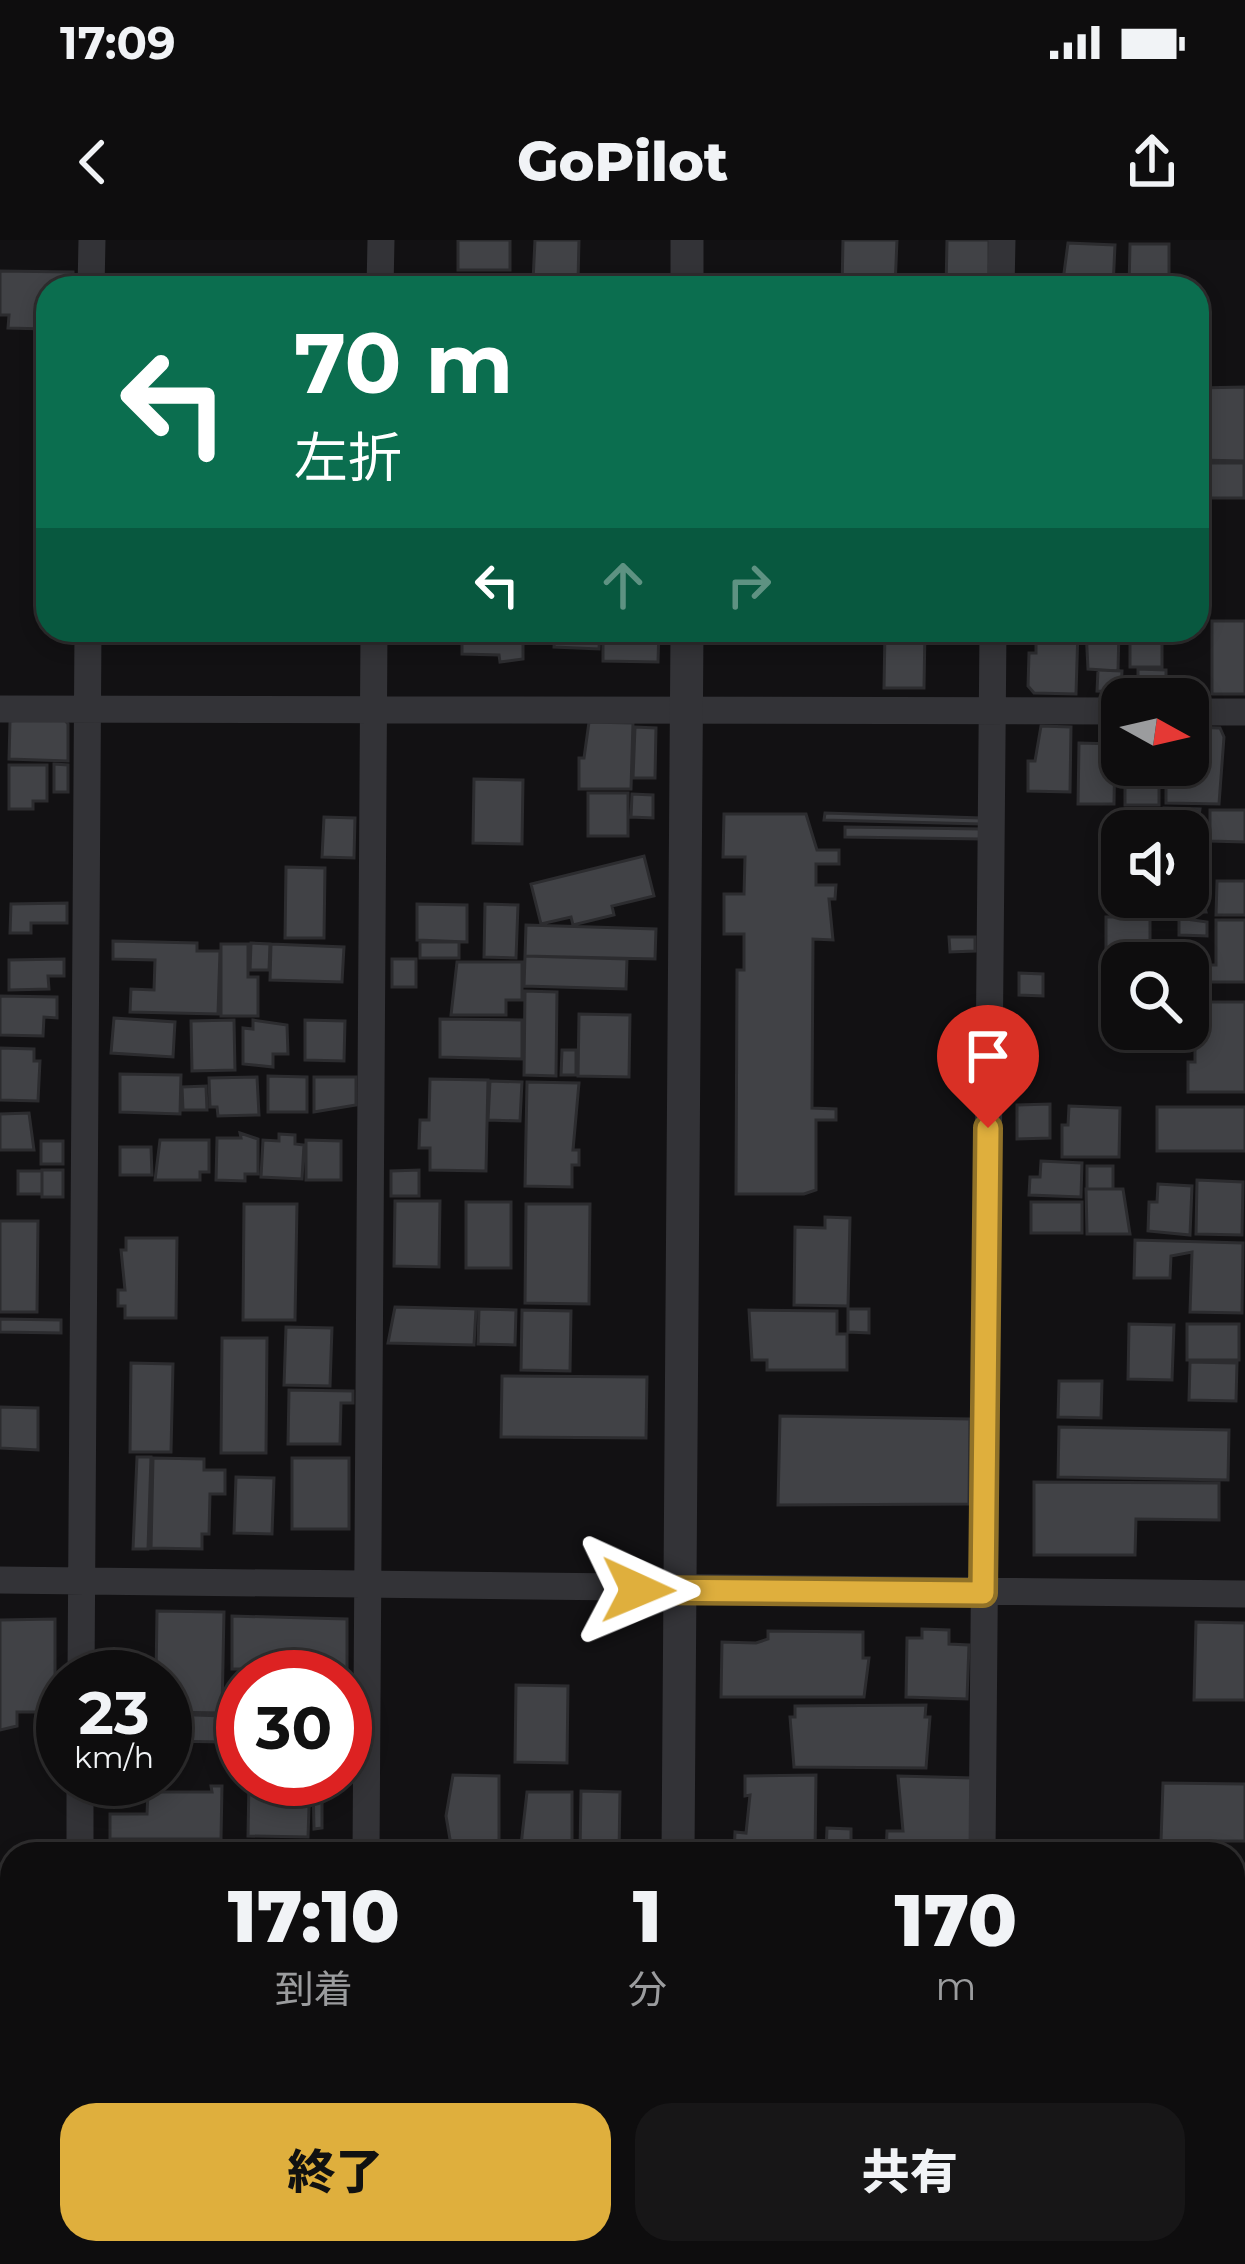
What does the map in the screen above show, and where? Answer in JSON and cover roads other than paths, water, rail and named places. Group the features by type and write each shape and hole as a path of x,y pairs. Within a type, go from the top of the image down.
{"street":[{"path":"91,276 92,240"},
{"path":"380,276 381,240"},
{"path":"687,240 687,276"},
{"path":"1001,276 1002,240"},
{"path":"81,1650 88,642"},
{"path":"366,1842 374,642"},
{"path":"678,1842 688,642"},
{"path":"982,1842 993,642"},
{"path":"0,709 1101,711"},
{"path":"1209,712 1245,712"},
{"path":"0,1580 1245,1594"},
{"path":"80,1806 80,1842"}]}
